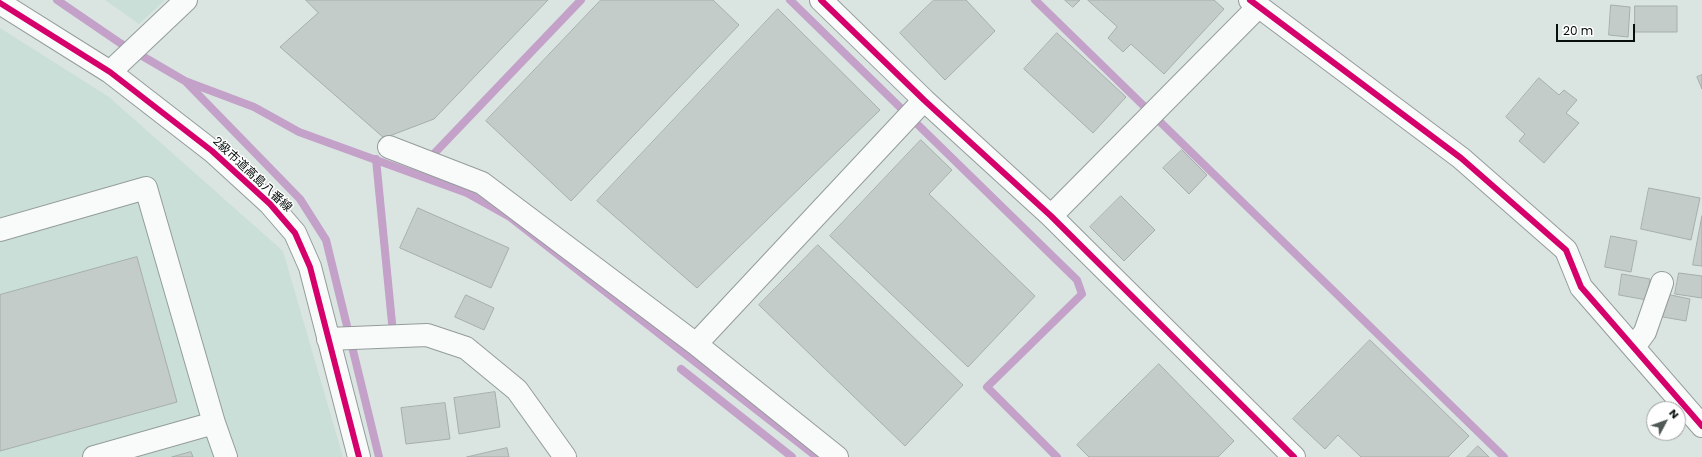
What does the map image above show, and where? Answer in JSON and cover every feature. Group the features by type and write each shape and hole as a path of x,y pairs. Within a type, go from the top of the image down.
{"street":[{"path":"110,72 186,0"},
{"path":"821,0 924,100 1051,216 1294,457"},
{"name":"2級市道高島八番線","path":"0,3 110,72 212,151 270,204 295,233 310,266 359,457"},
{"path":"1051,216 1254,3 1461,158 1566,250 1581,287 1702,426"},
{"path":"696,344 924,100"},
{"path":"389,147 482,183 696,344 837,457"},
{"path":"0,230 146,188 214,424 226,457"},
{"path":"1634,347 1645,332 1662,283"},
{"path":"328,339 427,335 466,348 517,390 565,457"},
{"path":"94,457 214,424"}],"shaded area":[{"path":"105,0 165,0 139,24"},
{"path":"0,28 109,97 283,251 343,457 0,457"}],"building":[{"path":"306,0 548,0 434,119 384,138 280,47 318,13"},
{"path":"601,0 713,0 739,25 571,201 486,121"},
{"path":"934,0 966,0 995,31 945,80 900,33"},
{"path":"1065,0 1080,0 1073,7"},
{"path":"1088,0 1214,0 1224,9 1164,74 1131,44 1123,52 1108,38 1117,27"},
{"path":"1611,5 1630,7 1628,37 1609,35"},
{"path":"1635,6 1677,6 1677,32 1635,32"},
{"path":"778,9 880,110 697,288 597,201"},
{"path":"1057,33 1126,97 1093,133 1024,69"},
{"path":"1702,75 1702,89 1697,77"},
{"path":"1539,78 1559,95 1564,90 1577,100 1566,113 1579,123 1544,163 1519,141 1525,134 1506,117"},
{"path":"921,140 952,170 929,194 1035,296 968,367 830,236"},
{"path":"1182,150 1207,175 1189,194 1163,168"},
{"path":"1649,188 1700,198 1691,240 1641,229"},
{"path":"1121,196 1155,230 1124,261 1090,227"},
{"path":"418,208 509,248 491,288 400,248"},
{"path":"1702,216 1702,266 1693,265"},
{"path":"1611,236 1637,241 1631,272 1605,267"},
{"path":"818,245 963,385 905,446 759,305"},
{"path":"137,257 177,402 0,451 0,295"},
{"path":"1679,273 1702,276 1702,298 1675,294"},
{"path":"1622,274 1650,279 1647,300 1619,295"},
{"path":"1666,294 1690,299 1686,321 1663,317"},
{"path":"466,295 494,308 484,330 455,317"},
{"path":"1370,340 1469,436 1448,457 1361,457 1338,435 1325,449 1293,419"},
{"path":"1159,364 1234,441 1218,457 1089,457 1077,445"},
{"path":"495,392 500,427 459,434 454,398"},
{"path":"445,403 450,439 406,444 401,408"},
{"path":"1478,446 1489,457 1467,457"},
{"path":"507,448 509,457 467,457"},
{"path":"191,452 193,457 172,457"}],"waterway":[{"path":"57,0 120,43 185,81 254,107 299,132 467,193 510,217 817,457"},
{"path":"427,161 581,0"},
{"path":"790,0 1077,280 1082,294 987,387 1057,457"},
{"path":"1035,0 1504,457"},
{"path":"187,83 300,199 326,240 379,457"},
{"path":"376,159 392,323"},
{"path":"681,369 792,457"}],"cycle path":[{"path":"821,0 924,100 1051,216 1294,457"},
{"path":"1250,0 1461,158 1566,250 1581,287 1702,426"},
{"path":"0,3 110,72 212,151 270,204 295,233 310,267 359,457"}]}
